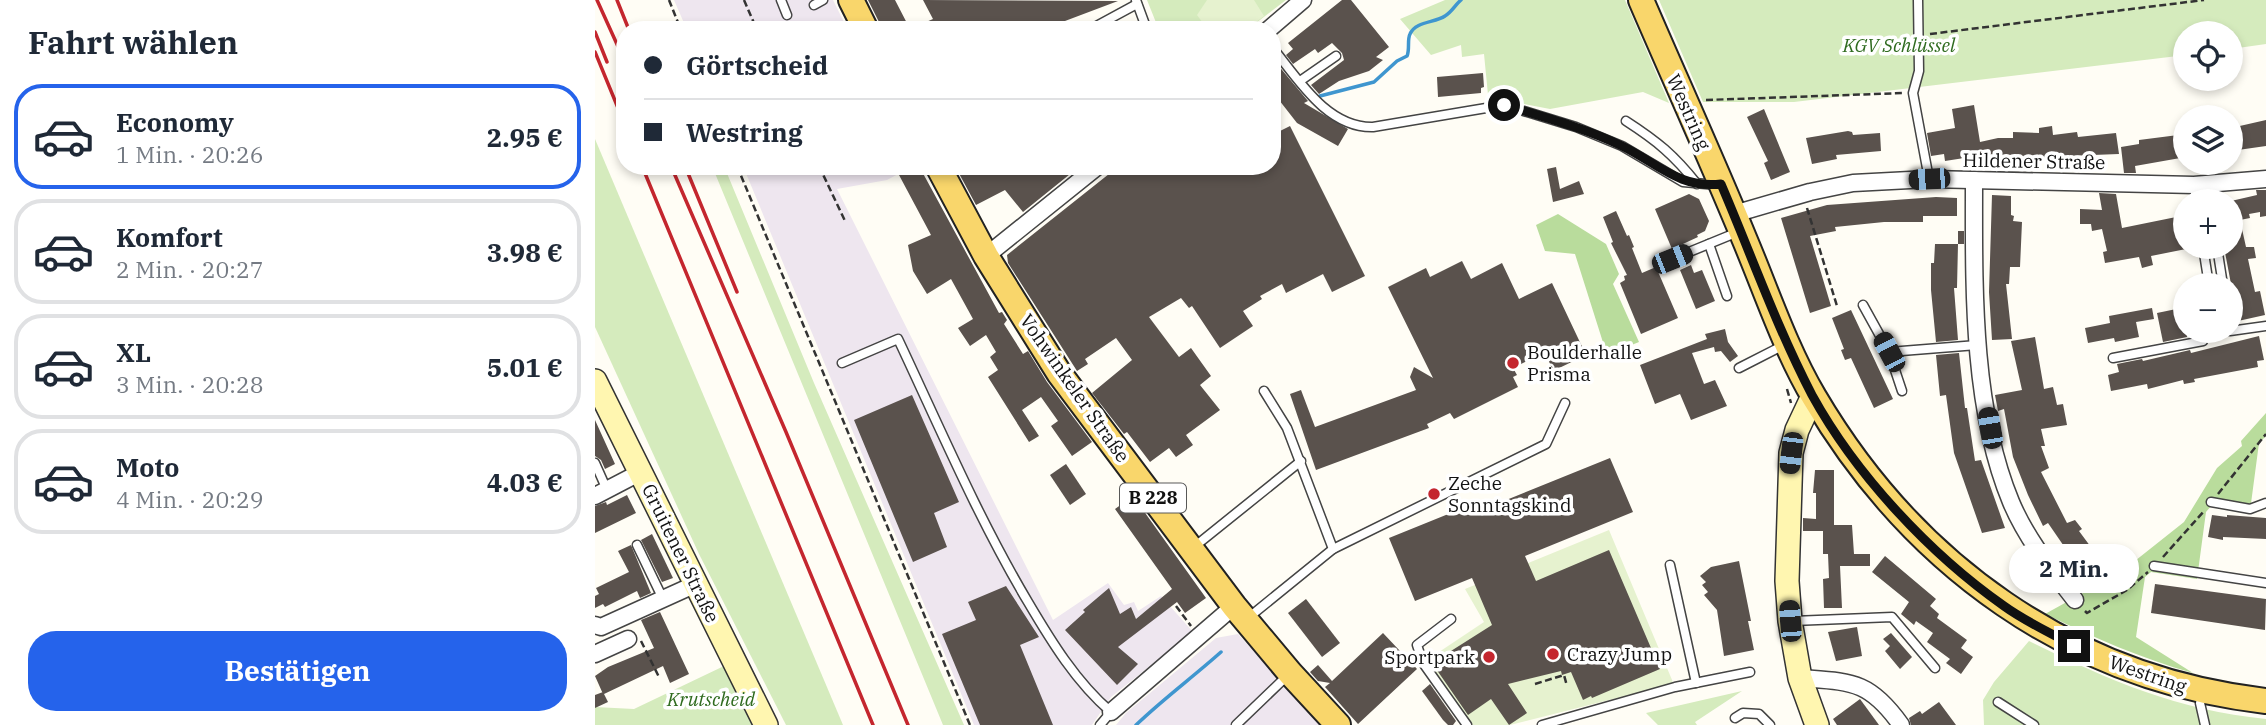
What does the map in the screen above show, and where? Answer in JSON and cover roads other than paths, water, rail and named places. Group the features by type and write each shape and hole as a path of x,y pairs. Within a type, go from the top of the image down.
{"main road":[{"path":"851,0 862,21"},
{"name":"Westring","path":"1641,0 1683,100 1709,184 1737,222 1813,396 1868,477 1922,538 2004,606 2074,646 2160,681 2203,692 2266,701"},
{"name":"Vohwinkeler Straße","path":"943,175 986,256 1059,373 1240,613 1338,725"}],"street":[{"path":"1278,21 1303,0"},
{"path":"986,256 1087,175"},
{"name":"Hildener Straße","path":"1737,222 1802,194 1853,183 1929,179 2176,189"},
{"name":"Hildener Straße","path":"2205,189 2266,179"},
{"path":"1974,180 1977,345 1993,447 2011,502 2043,558 2074,600"},
{"name":"Gruitener Straße","path":"595,381 601,406 641,472 766,725"},
{"path":"1813,396 1794,441 1789,471 1787,581 1790,621 1800,678 1817,725"},
{"path":"601,493 641,472"},
{"path":"595,625 601,627 696,584"},
{"path":"1111,712 1199,637 1240,613"},
{"path":"595,654 628,639"},
{"path":"1800,678 1841,681 1865,688 1887,705 1901,725"}],"lane":[{"path":"781,0 787,15"},
{"path":"814,5 823,0"},
{"path":"1918,0 1919,71 1913,93 1929,179"},
{"path":"1104,21 1136,2 1143,21"},
{"path":"1300,81 1336,56"},
{"path":"1281,58 1317,103 1357,127 1373,127 1504,105 1576,127 1622,146 1683,182 1709,184"},
{"path":"1626,121 1659,142 1709,184"},
{"path":"1672,259 1709,244 1737,222"},
{"path":"1709,244 1727,296"},
{"path":"1863,305 1889,352 1902,391"},
{"path":"2243,330 2266,326"},
{"path":"842,363 898,339 997,550 1053,645 1111,712 1100,725"},
{"path":"1739,368 1788,343"},
{"path":"2113,358 2192,343"},
{"path":"1889,352 1977,345"},
{"path":"1264,391 1287,428 1333,549"},
{"path":"1240,613 1333,549 1546,444 1565,403"},
{"path":"1192,549 1301,461"},
{"path":"595,463 601,493"},
{"path":"2211,502 2250,509 2266,503"},
{"path":"637,545 663,599"},
{"path":"1670,565 1696,683"},
{"path":"2154,566 2266,583"},
{"path":"1790,621 1892,617 1935,668"},
{"path":"1451,620 1417,645 1423,663 1467,725"},
{"path":"1542,725 1675,687 1750,672"},
{"path":"1236,725 1290,673"},
{"path":"2203,692 2200,703 2205,725"},
{"path":"1998,702 2034,725"},
{"path":"1735,718 1743,713 1759,714 1770,725"}],"waterway":[{"path":"1320,96 1374,82 1397,61 1407,56 1409,36 1413,30 1421,24 1450,13 1461,0"},
{"path":"1136,725 1221,652"}],"railway":[{"path":"597,0 616,42"},
{"path":"617,0 625,21"},
{"path":"595,32 607,62"},
{"path":"595,52 616,103"},
{"path":"646,175 873,725"},
{"path":"675,175 908,725"},
{"path":"689,175 737,292"}],"place":[{"name":"Boulderhalle Prisma","path":"1513,363"},
{"name":"Zeche Sonntagskind","path":"1434,494"},
{"name":"Crazy Jump","path":"1553,654"},
{"name":"Sportpark","path":"1489,657"}],"park label":[{"name":"KGV Schlüssel","path":"1899,45"},
{"name":"Krutscheid","path":"711,699"}]}
